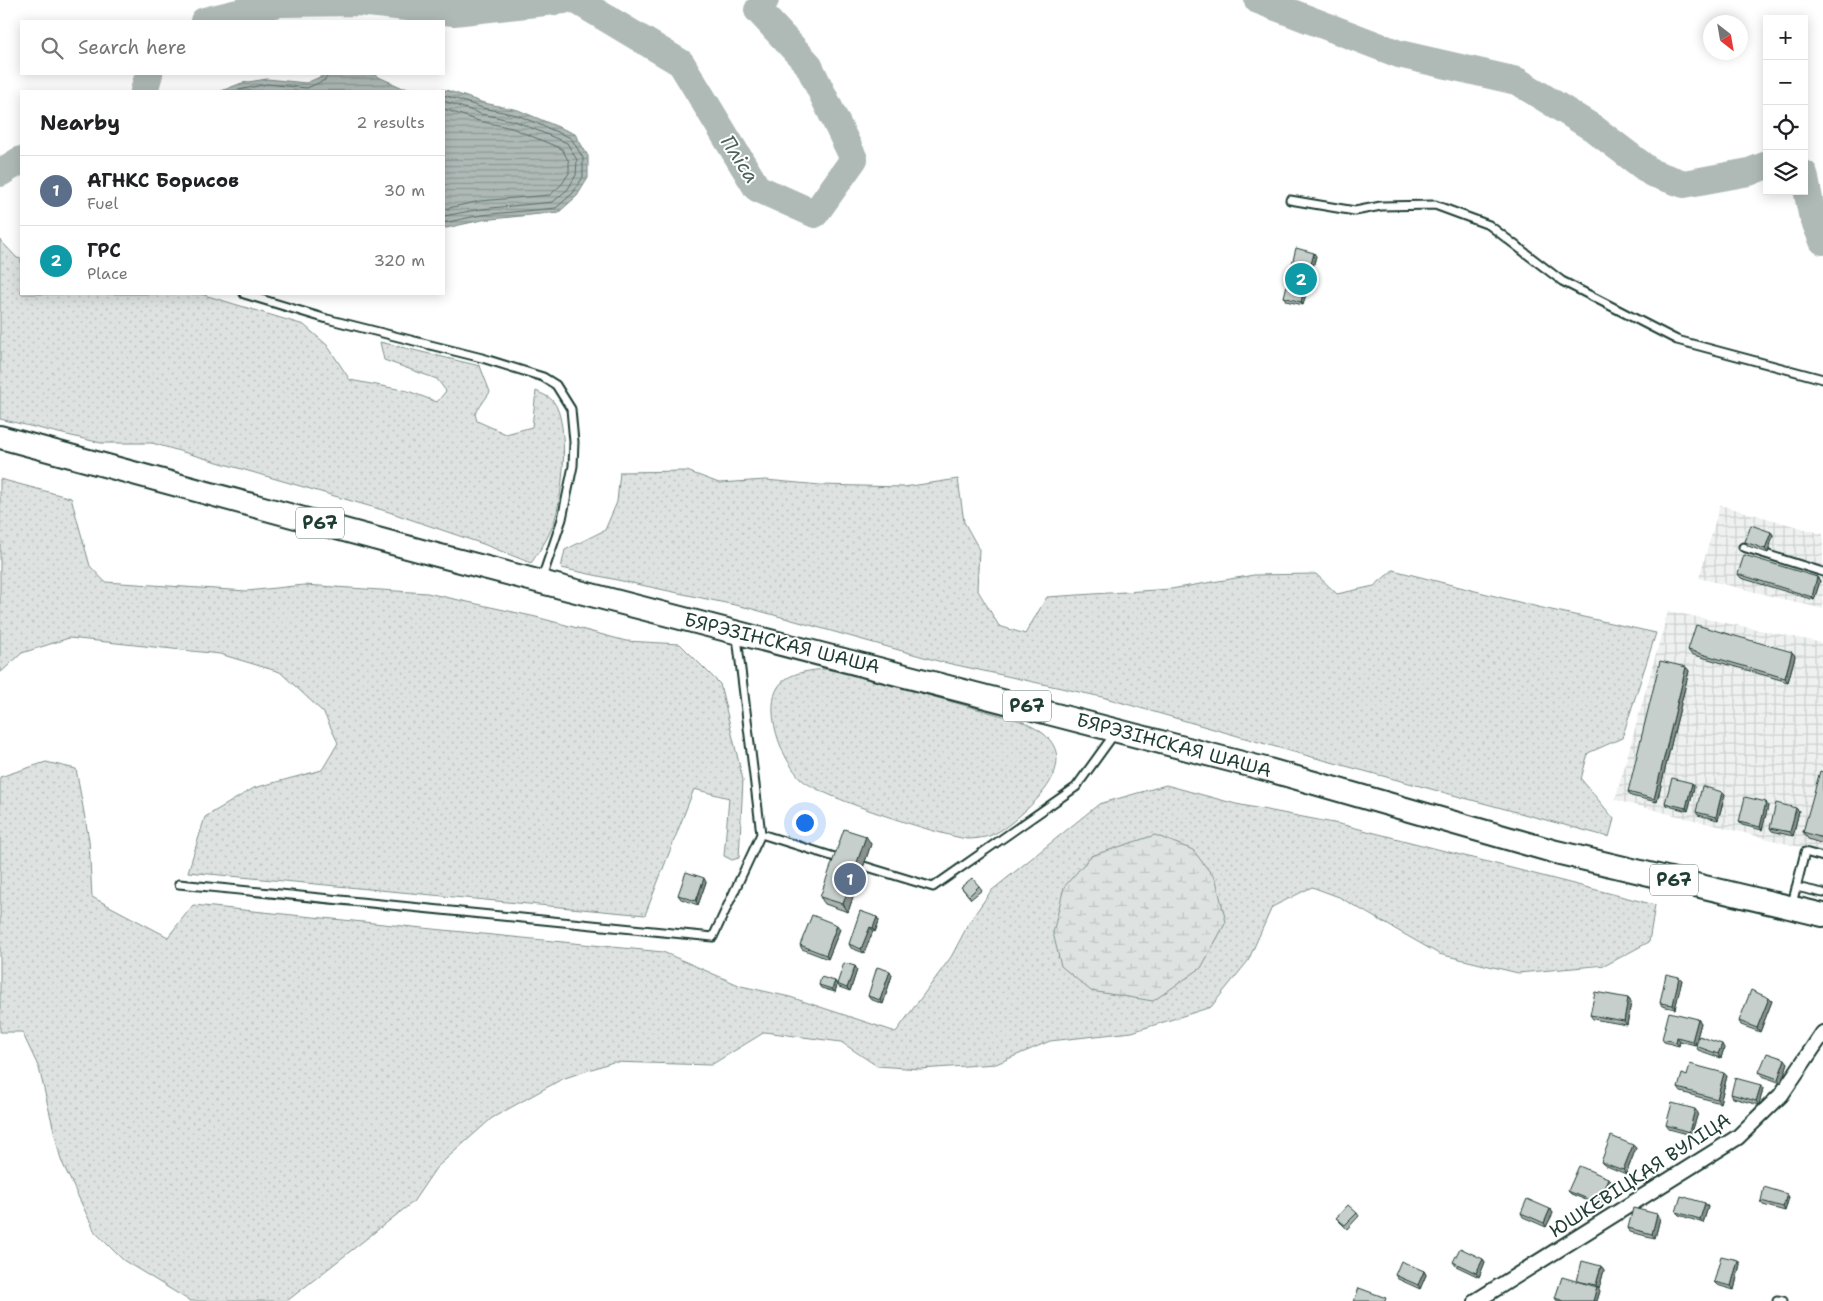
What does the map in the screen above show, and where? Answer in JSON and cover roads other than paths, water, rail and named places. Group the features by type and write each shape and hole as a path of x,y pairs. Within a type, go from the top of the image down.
{"main road":[{"name":"БЯРЭЗІНСКАЯ ШАША","path":"0,437 541,581 1118,729 1556,852 1794,897 1823,915"}],"street":[{"name":"ЮШКЕВІЦКАЯ ВУЛІЦА","path":"1476,1301 1738,1137 1781,1095 1823,1033"}],"lane":[{"path":"1290,200 1355,211 1381,206 1435,205 1489,225 1562,281 1677,340 1823,379"},
{"path":"247,295 327,319 482,358 543,377 556,385 570,408 574,442 573,466 562,519 541,581"},
{"path":"1743,547 1823,572"},
{"path":"179,884 713,936 761,834 736,631"},
{"path":"864,866 933,888 1076,787 1118,729"},
{"path":"761,834 841,859"},
{"path":"1823,857 1805,852 1794,897 1823,893"}],"water":[{"path":"325,75 374,75 403,88 446,90 484,103 518,110 575,134 588,156 588,178 577,196 559,212 482,220 446,228 445,90 224,90 242,83 267,79 306,83"}],"waterway":[{"name":"Пліса","path":"208,20 280,3 358,2 454,12 564,0"},
{"name":"Пліса","path":"576,0 681,63 757,188 815,214 854,159 808,64 758,10 765,0"},
{"path":"1258,0 1399,54 1517,81 1593,128 1652,173 1684,184 1749,172 1763,167"},
{"name":"Пліса","path":"144,90 149,75"},
{"name":"Пліса","path":"0,173 20,161"},
{"path":"1808,194 1812,214 1823,241"}],"place":[{"name":"ГРС","path":"1301,279"},
{"name":"АГНКС Борисов","path":"850,879"}]}
